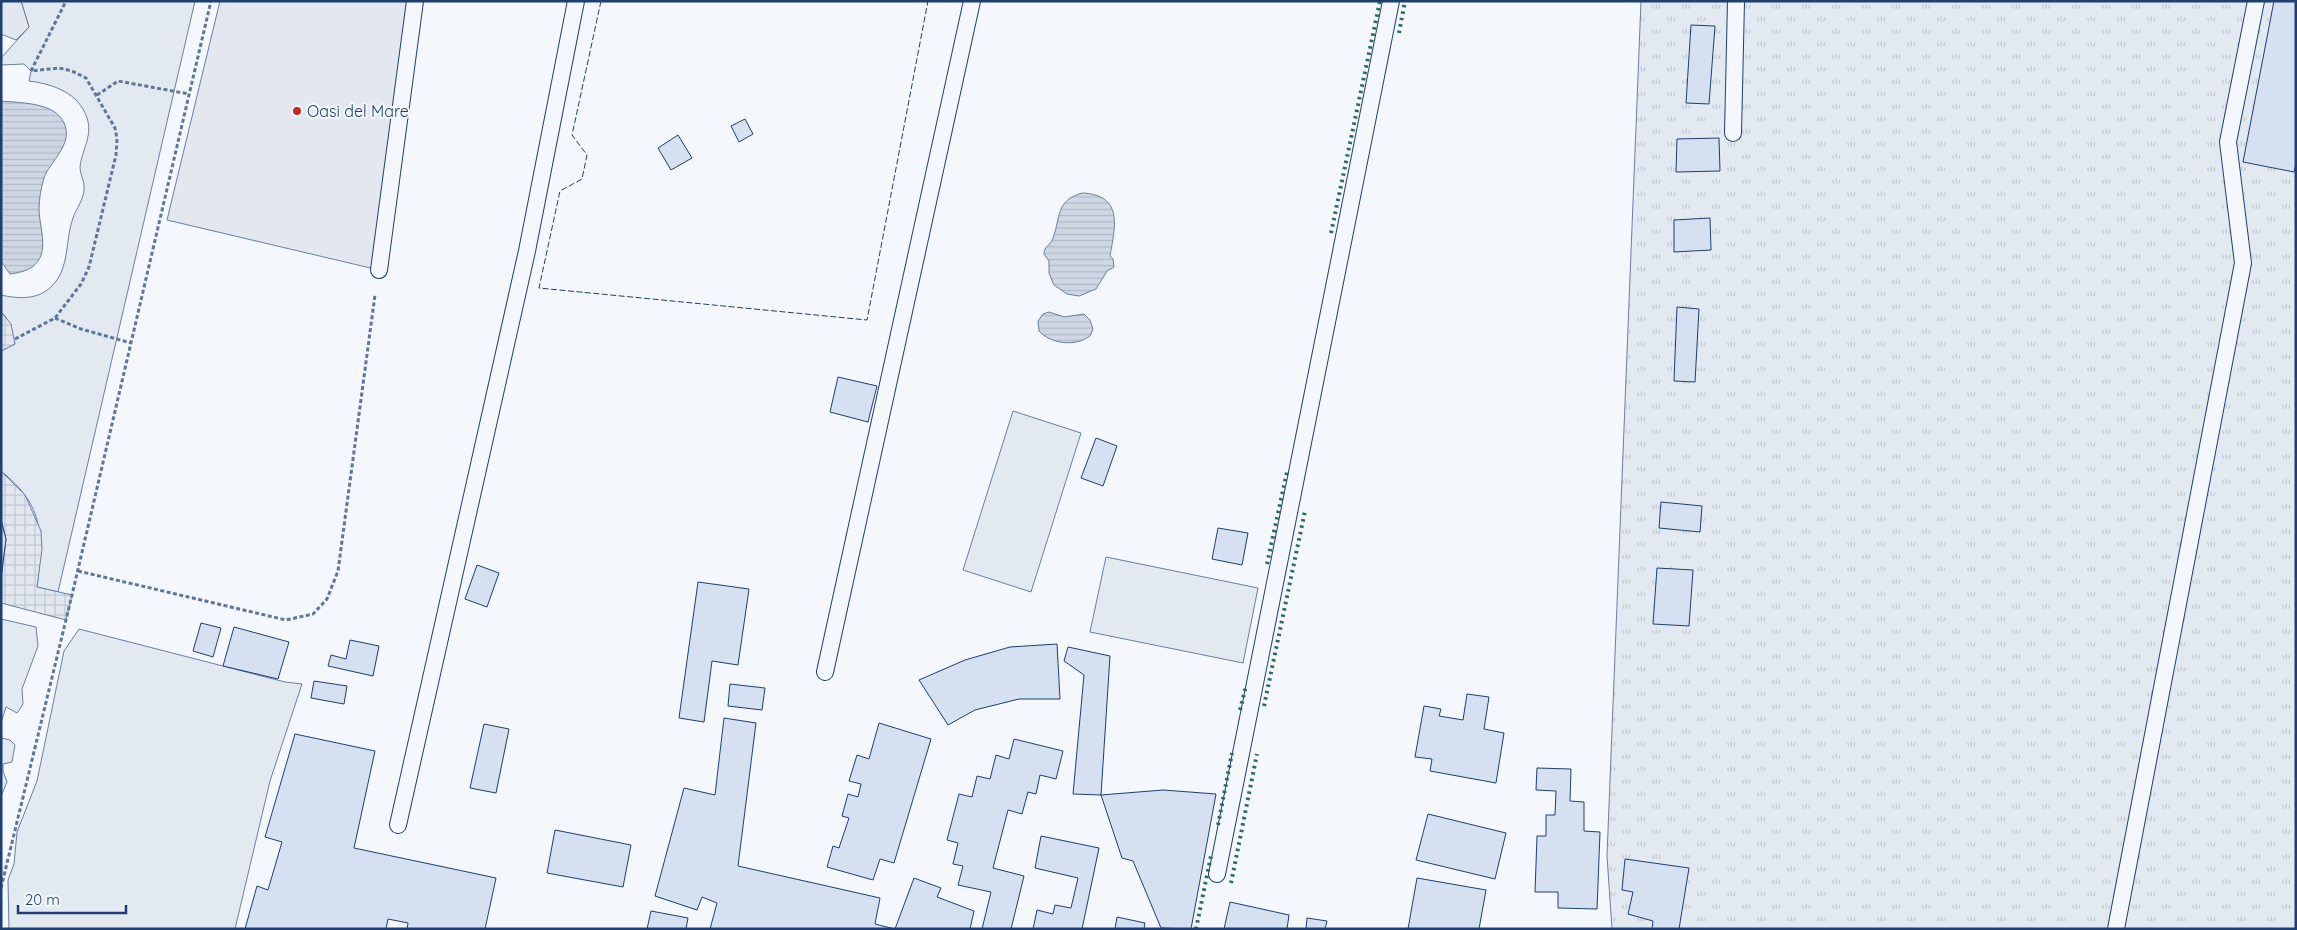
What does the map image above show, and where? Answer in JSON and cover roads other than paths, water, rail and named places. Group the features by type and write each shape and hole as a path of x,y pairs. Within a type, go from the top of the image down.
{"lane":[{"path":"379,270 415,1"},
{"path":"398,825 527,251 576,1"},
{"path":"825,672 972,1"},
{"path":"1217,874 1391,1"},
{"path":"1733,133 1736,1"},
{"path":"2116,929 2243,264 2228,142 2256,1"}],"place":[{"name":"Oasi del Mare","path":"297,111"}]}
